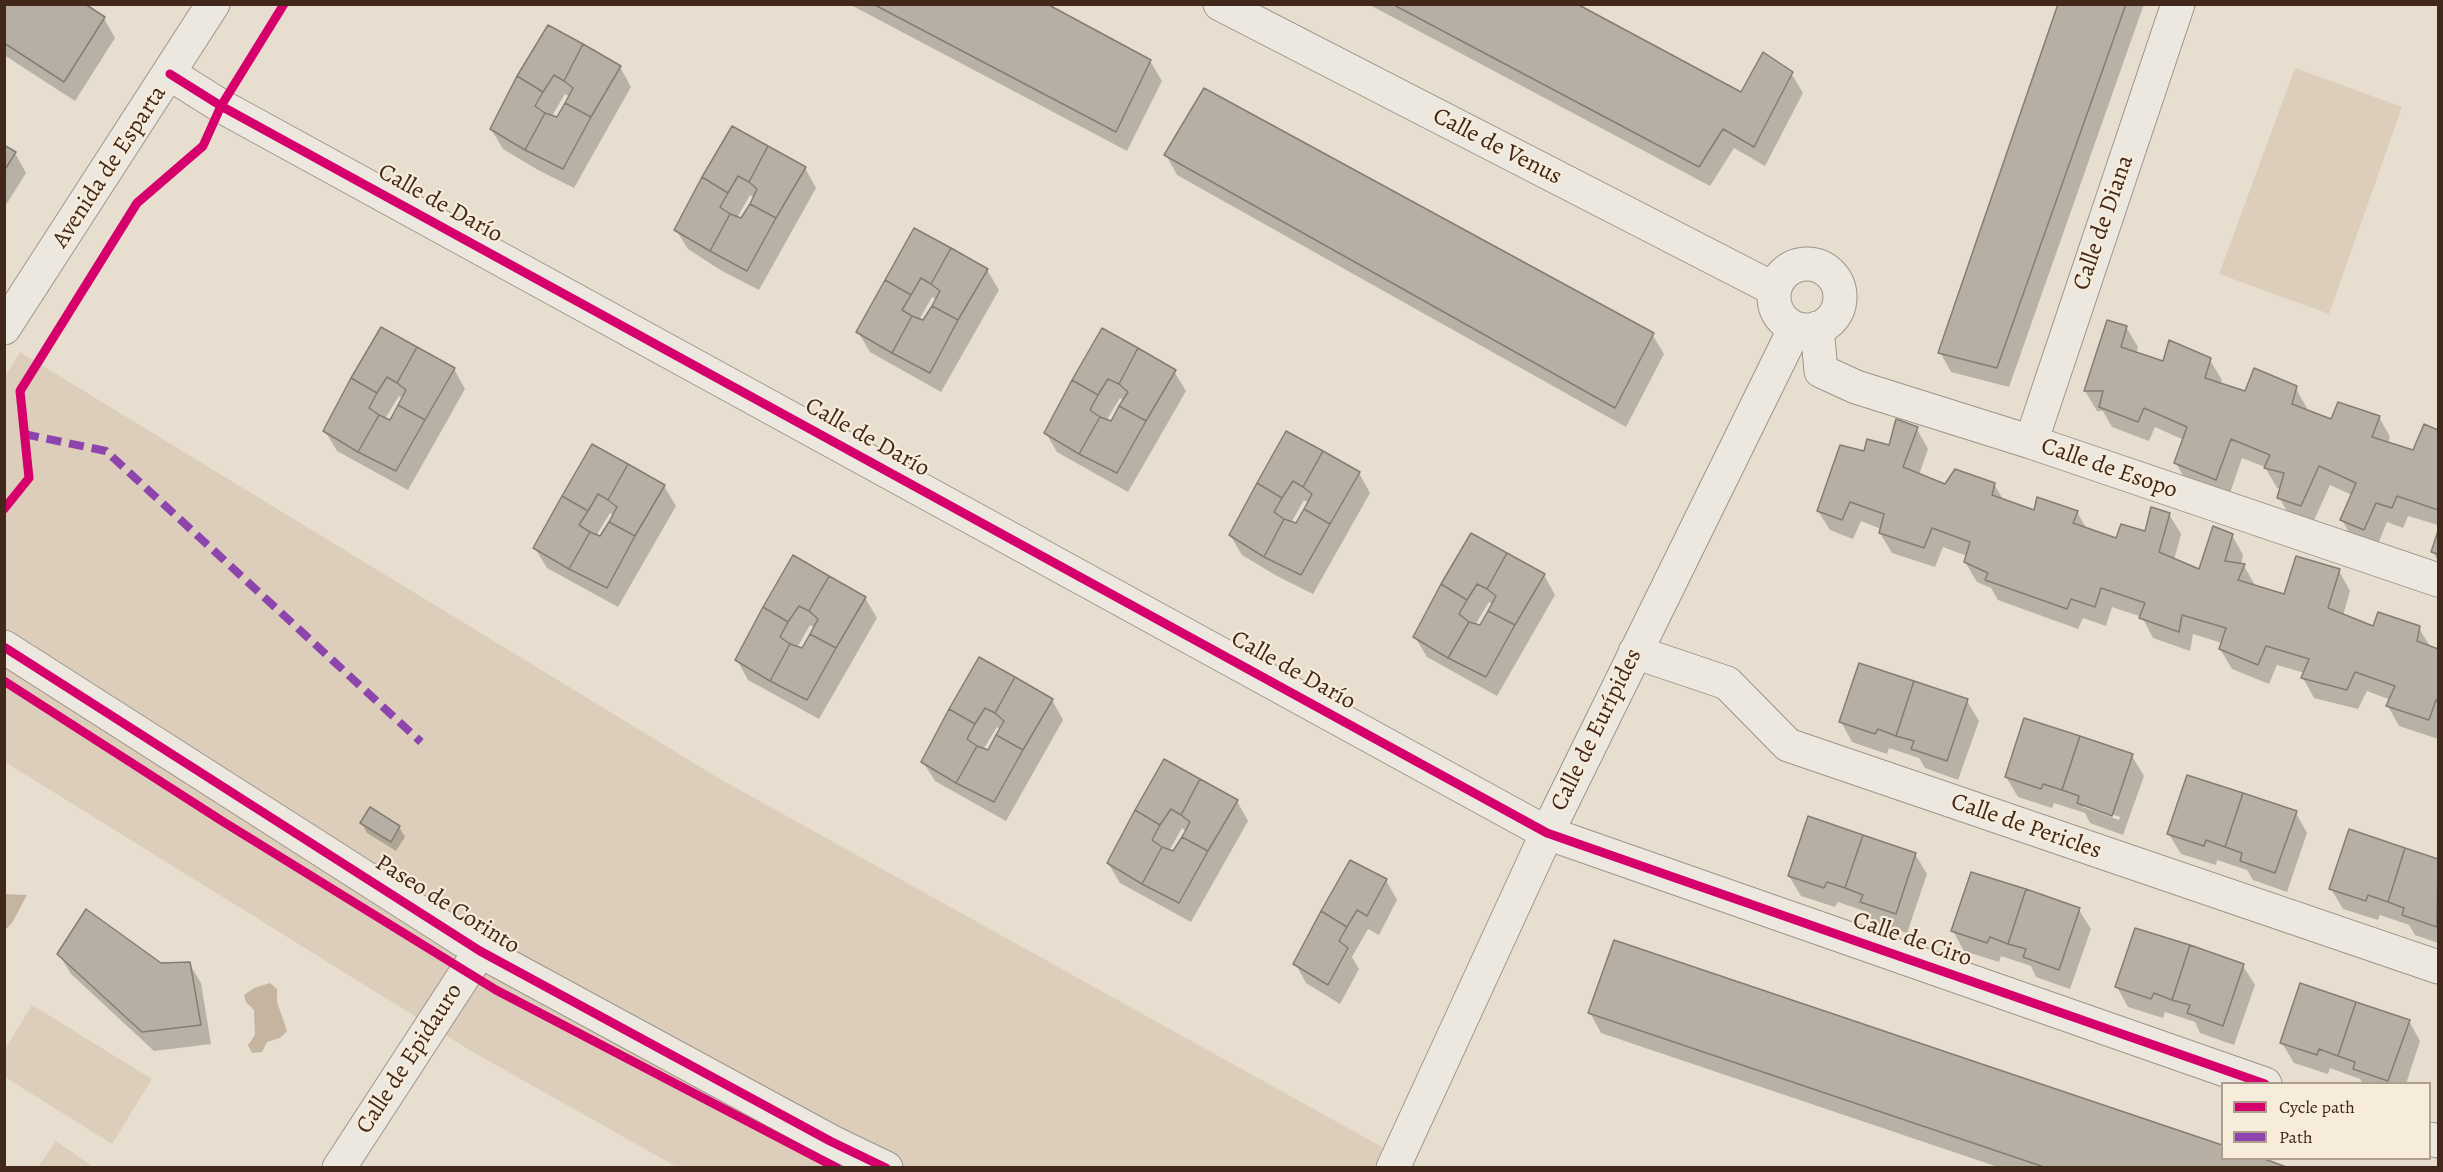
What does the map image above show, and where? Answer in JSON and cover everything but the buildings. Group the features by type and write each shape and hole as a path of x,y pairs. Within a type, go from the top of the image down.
{"street":[{"name":"Calle de Venus","path":"1220,4 1774,289"},
{"name":"Calle de Diana","path":"2031,442 2178,4"},
{"name":"Avenida de Esparta","path":"10,310 170,74 208,6"},
{"name":"Calle de Darío","path":"170,74 232,112 1547,833"},
{"path":"1808,264 1823,268 1834,278 1840,292 1839,307 1831,320 1806,328 1784,322 1773,301 1774,289 1781,275 1793,266 1808,264"},
{"name":"Calle de Esopo","path":"1806,328 1821,371 1856,387 2031,442 2439,580"},
{"name":"Calle de Eurípides","path":"1393,1167 1547,833 1635,652 1806,328"},
{"name":"Paseo de Corinto","path":"4,647 480,951 830,1141 886,1167"},
{"name":"Calle de Pericles","path":"1635,652 1726,683 1788,745 2439,967"},
{"name":"Calle de Ciro","path":"1547,833 2262,1082"},
{"name":"Calle de Epidauro","path":"339,1167 480,951"}],"shaded area":[{"path":"2295,68 2402,107 2329,314 2219,274"},
{"path":"20,352 720,779 1418,1167 677,1167 471,1051 5,762 4,378"},
{"path":"5,894 27,895 12,923 5,930"},
{"path":"270,983 277,989 277,1002 287,1031 280,1038 267,1042 262,1052 252,1053 248,1045 255,1035 254,1010 246,1002 244,995 254,988"},
{"path":"32,1005 152,1079 112,1144 5,1077 5,1049"},
{"path":"56,1141 93,1167 38,1167"}],"marked path":[{"path":"24,434 106,451 421,742"}],"cycle path":[{"path":"4,509 29,478 20,391 137,203 203,146 221,106 284,4"},
{"path":"170,74 221,106 1547,833 2259,1082"},
{"path":"4,647 480,951 830,1141 886,1168"},
{"path":"4,681 222,821 496,990 837,1168"}]}
